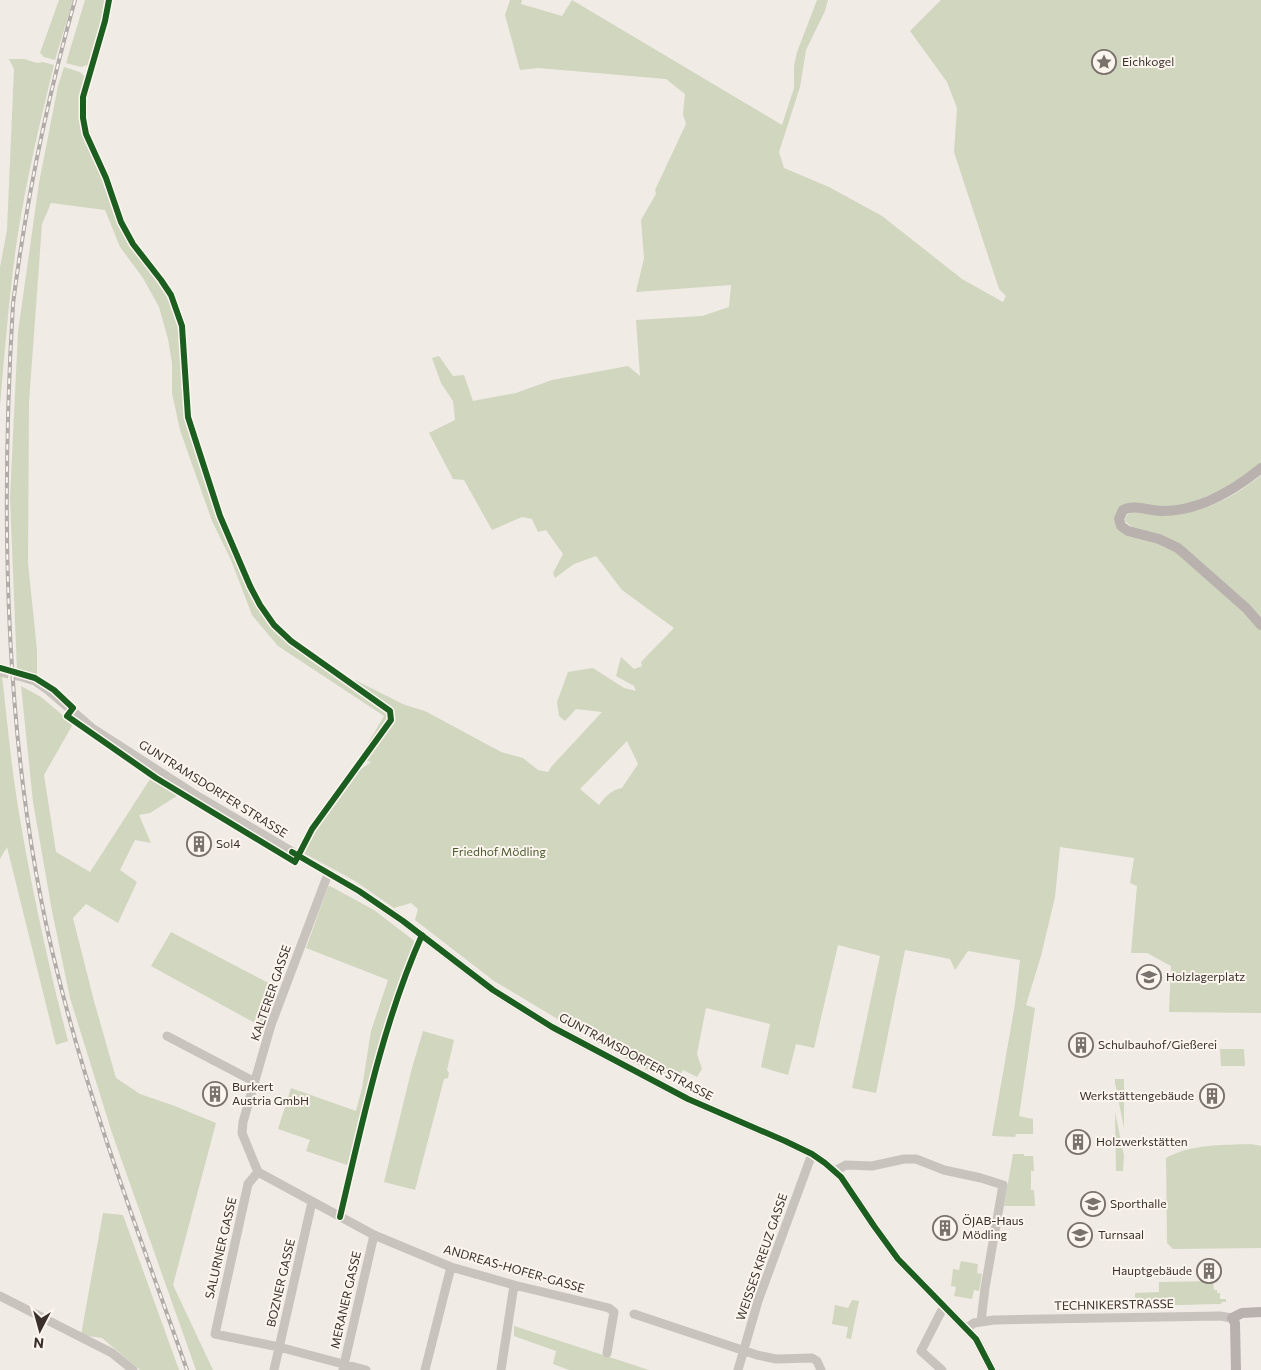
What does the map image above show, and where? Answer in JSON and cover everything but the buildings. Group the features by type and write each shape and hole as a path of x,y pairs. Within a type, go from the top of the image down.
{"main road":[{"path":"1261,468 1238,486 1217,498 1194,506 1162,511 1132,507 1123,510 1119,519 1121,526 1128,531 1159,538 1178,548 1246,608 1261,625"},
{"name":"TECHNIKERSTRASSE","path":"1233,1320 1242,1313 1261,1312"},
{"name":"TECHNIKERSTRASSE","path":"1233,1320 1261,1318"},
{"path":"1233,1320 1236,1370"}],"street":[{"name":"GUNTRAMSDORFER STRASSE","path":"22,677 35,681 48,690 92,728 147,764 199,797 359,891 403,921 493,990 552,1027 688,1099 812,1154 835,1171 898,1259 967,1328 976,1339 992,1370"},
{"name":"KALTERER GASSE","path":"258,1172 242,1133 243,1122 271,1025 328,874"},
{"path":"167,1036 255,1082"},
{"name":"WEISSES KREUZ GASSE","path":"738,1370 758,1301 812,1154"},
{"path":"835,1171 846,1165 872,1166 904,1159 916,1160 944,1170 1003,1185 981,1321"},
{"name":"ANDREAS-HOFER-GASSE","path":"258,1172 374,1235 451,1267 514,1285 609,1308 614,1312 607,1353"},
{"name":"SALURNER GASSE","path":"258,1172 248,1184 215,1334 279,1347"},
{"name":"BOZNER GASSE","path":"274,1370 312,1202"},
{"name":"MERANER GASSE","path":"343,1368 374,1235"},
{"path":"425,1370 451,1267"},
{"path":"501,1370 514,1285"},
{"path":"0,1296 112,1353 134,1370"},
{"path":"942,1370 921,1352 944,1306"},
{"path":"634,1314 776,1359 812,1358 817,1361 821,1370"},
{"name":"TECHNIKERSTRASSE","path":"967,1328 981,1321 1001,1320 1220,1316 1233,1320"},
{"path":"279,1347 343,1368 366,1370"}],"green space":[{"path":"59,0 73,0 55,60 44,57 40,53"},
{"path":"85,0 104,0 102,23 90,64 81,67 66,63"},
{"name":"Friedhof Mödling","path":"510,0 522,0 521,4 562,16 572,0 782,125 794,88 794,66 797,52 817,0 828,0 825,11 806,50 800,87 779,152 784,168 829,187 882,216 962,279 1003,302 1006,296 999,289 954,152 957,108 947,82 910,31 941,0 1261,0 1261,464 1234,485 1188,504 1160,508 1137,504 1115,520 1179,552 1261,630 1261,1013 1169,1012 1171,966 1147,953 1131,953 1137,886 1130,883 1134,858 1060,847 1055,897 1041,956 1026,1005 1035,1008 1019,1116 1033,1119 1033,1134 1016,1134 1015,1137 992,1136 1015,1004 1020,960 968,951 955,970 950,959 905,950 876,1093 852,1088 880,956 838,945 814,1048 796,1044 788,1075 761,1067 770,1024 706,1008 697,1054 702,1069 697,1077 683,1070 680,1075 671,1077 657,1070 655,1074 601,1045 494,981 415,920 418,909 411,903 394,908 355,881 302,852 325,812 350,777 371,762 359,759 384,716 278,646 252,615 231,560 212,521 180,430 172,393 172,363 168,339 159,307 143,278 120,247 105,210 51,203 42,224 29,402 28,563 37,650 37,677 17,671 10,498 18,332 39,183 58,86 64,67 80,72 86,78 81,97 85,135 128,238 149,269 165,288 171,301 179,326 186,417 220,522 262,613 271,627 351,686 355,680 405,705 425,711 501,752 523,758 538,770 548,772 602,712 576,709 565,721 559,716 557,702 568,672 593,668 624,688 636,691 634,686 616,676 621,657 634,669 642,666 641,662 674,628 622,590 596,556 574,564 555,578 553,573 563,554 546,530 538,532 532,519 522,517 492,530 464,480 453,479 429,433 455,420 453,401 441,383 432,358 439,356 453,376 464,375 473,401 516,393 552,380 628,366 640,376 636,320 702,316 729,307 731,285 636,292 644,258 641,220 656,194 655,190 686,124 683,114 685,94 666,79 538,68 520,70 505,15","holes":["627,741 638,764 622,788 609,794 599,805 580,789"]},
{"path":"9,59 24,59 54,65 29,174 17,240 9,302 0,406 0,267 7,230 14,69"},
{"path":"1261,475 1261,620 1206,567 1135,530 1125,521 1126,516 1131,512 1177,513 1204,508 1234,494"},
{"path":"0,675 2,675 11,758 28,866 68,1041 56,1045 7,847 0,859"},
{"path":"21,686 41,697 73,724 44,775 56,852 90,872 152,776 180,794 150,813 139,815 151,843 135,840 120,870 137,882 118,923 86,904 73,918 116,1078 140,1094 216,1123 173,1285 213,1370 196,1370 112,1133 70,998 52,911 33,802"},
{"path":"330,886 374,910 417,943 384,1036 347,1165 306,1151 310,1140 278,1129 291,1088 356,1111 362,1088 371,1031 388,980 306,948 328,887"},
{"path":"171,932 278,988 264,1028 151,966"},
{"path":"423,1031 454,1040 447,1070 449,1073 448,1078 444,1079 415,1190 384,1182"},
{"path":"1220,1049 1244,1049 1245,1066 1221,1066"},
{"path":"1115,1079 1124,1079 1124,1128 1115,1083"},
{"path":"1115,1112 1124,1156 1123,1171 1116,1171"},
{"path":"1251,1144 1261,1146 1261,1248 1173,1249 1167,1243 1166,1158 1176,1153 1196,1148"},
{"path":"1013,1154 1033,1156 1034,1171 1031,1171 1031,1190 1034,1190 1035,1206 1004,1206"},
{"path":"103,1213 123,1215 179,1370 140,1370 102,1338 81,1335"},
{"path":"961,1261 978,1264 977,1273 982,1274 979,1291 974,1290 972,1299 954,1296 956,1287 951,1286 953,1269 959,1270"},
{"path":"1213,1281 1214,1290 1220,1293 1220,1299 1226,1299 1226,1302 1221,1304 1135,1306 1135,1293 1159,1292 1159,1282"},
{"path":"852,1300 859,1301 851,1339 846,1338 848,1327 832,1324 835,1305 848,1308"},
{"path":"514,1326 649,1370 569,1370 553,1364 556,1351 514,1336"}],"tunnel":[{"path":"0,672 22,677"}],"railway":[{"path":"75,0 55,75 38,151 24,227 13,304 9,386 7,556 10,641 17,727 26,811 40,894 71,1025 101,1125 187,1370"}],"cycle path":[{"path":"0,668 35,678 54,690 73,708 67,716 156,778 295,862 312,829 391,720 390,711 291,641 274,625 250,586 220,516 188,417 182,326 171,295 133,244 121,222 106,178 86,134 83,118 83,97 105,21 109,0"},
{"path":"292,852 359,891 403,921 493,990 552,1027 688,1099 785,1141 812,1154 825,1163 841,1177 898,1259 976,1339 992,1370"},
{"path":"340,1217 365,1110 385,1038 408,968 422,935"}],"place":[{"name":"Eichkogel","path":"1104,62"},
{"name":"Sol4","path":"199,844"},
{"name":"Holzlagerplatz","path":"1149,977"},
{"name":"Schulbauhof/Gießerei","path":"1081,1045"},
{"name":"Burkert Austria GmbH","path":"215,1094"},
{"name":"Werkstättengebäude","path":"1212,1096"},
{"name":"Holzwerkstätten","path":"1078,1142"},
{"name":"Sporthalle","path":"1093,1204"},
{"name":"ÖJAB-Haus Mödling","path":"945,1228"},
{"name":"Turnsaal","path":"1080,1235"},
{"name":"Hauptgebäude","path":"1209,1271"}]}
